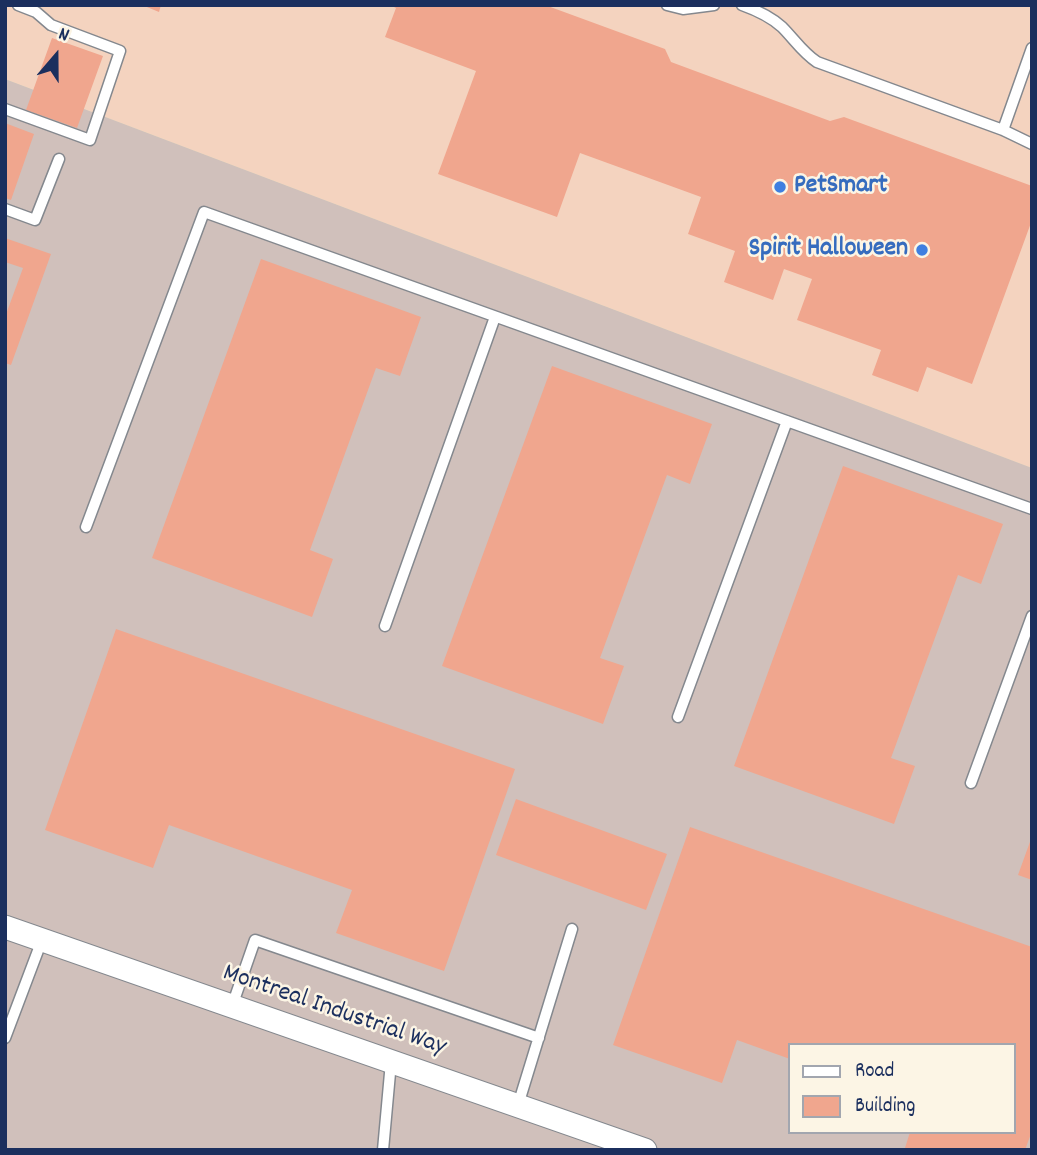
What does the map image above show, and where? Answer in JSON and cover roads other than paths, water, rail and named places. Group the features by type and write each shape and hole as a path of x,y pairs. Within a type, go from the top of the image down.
{"street":[{"name":"Montreal Industrial Way","path":"5,927 645,1150"}],"lane":[{"path":"667,5 683,9 715,5"},
{"path":"742,5 757,10 780,25 807,55 817,62 1003,130 1032,144"},
{"path":"5,109 90,140 120,51 51,25 36,12 21,6"},
{"path":"1003,130 1032,48"},
{"path":"5,209 35,220 58,159"},
{"path":"86,527 204,212 1032,509"},
{"path":"385,626 495,317"},
{"path":"678,718 787,421"},
{"path":"971,783 1032,617"},
{"path":"518,1105 572,929"},
{"path":"5,1038 43,940"},
{"path":"232,1006 255,940 539,1038"},
{"path":"383,1150 391,1062"}],"place":[{"name":"PetSmart","path":"780,187"},
{"name":"Spirit Halloween","path":"922,250"}]}
